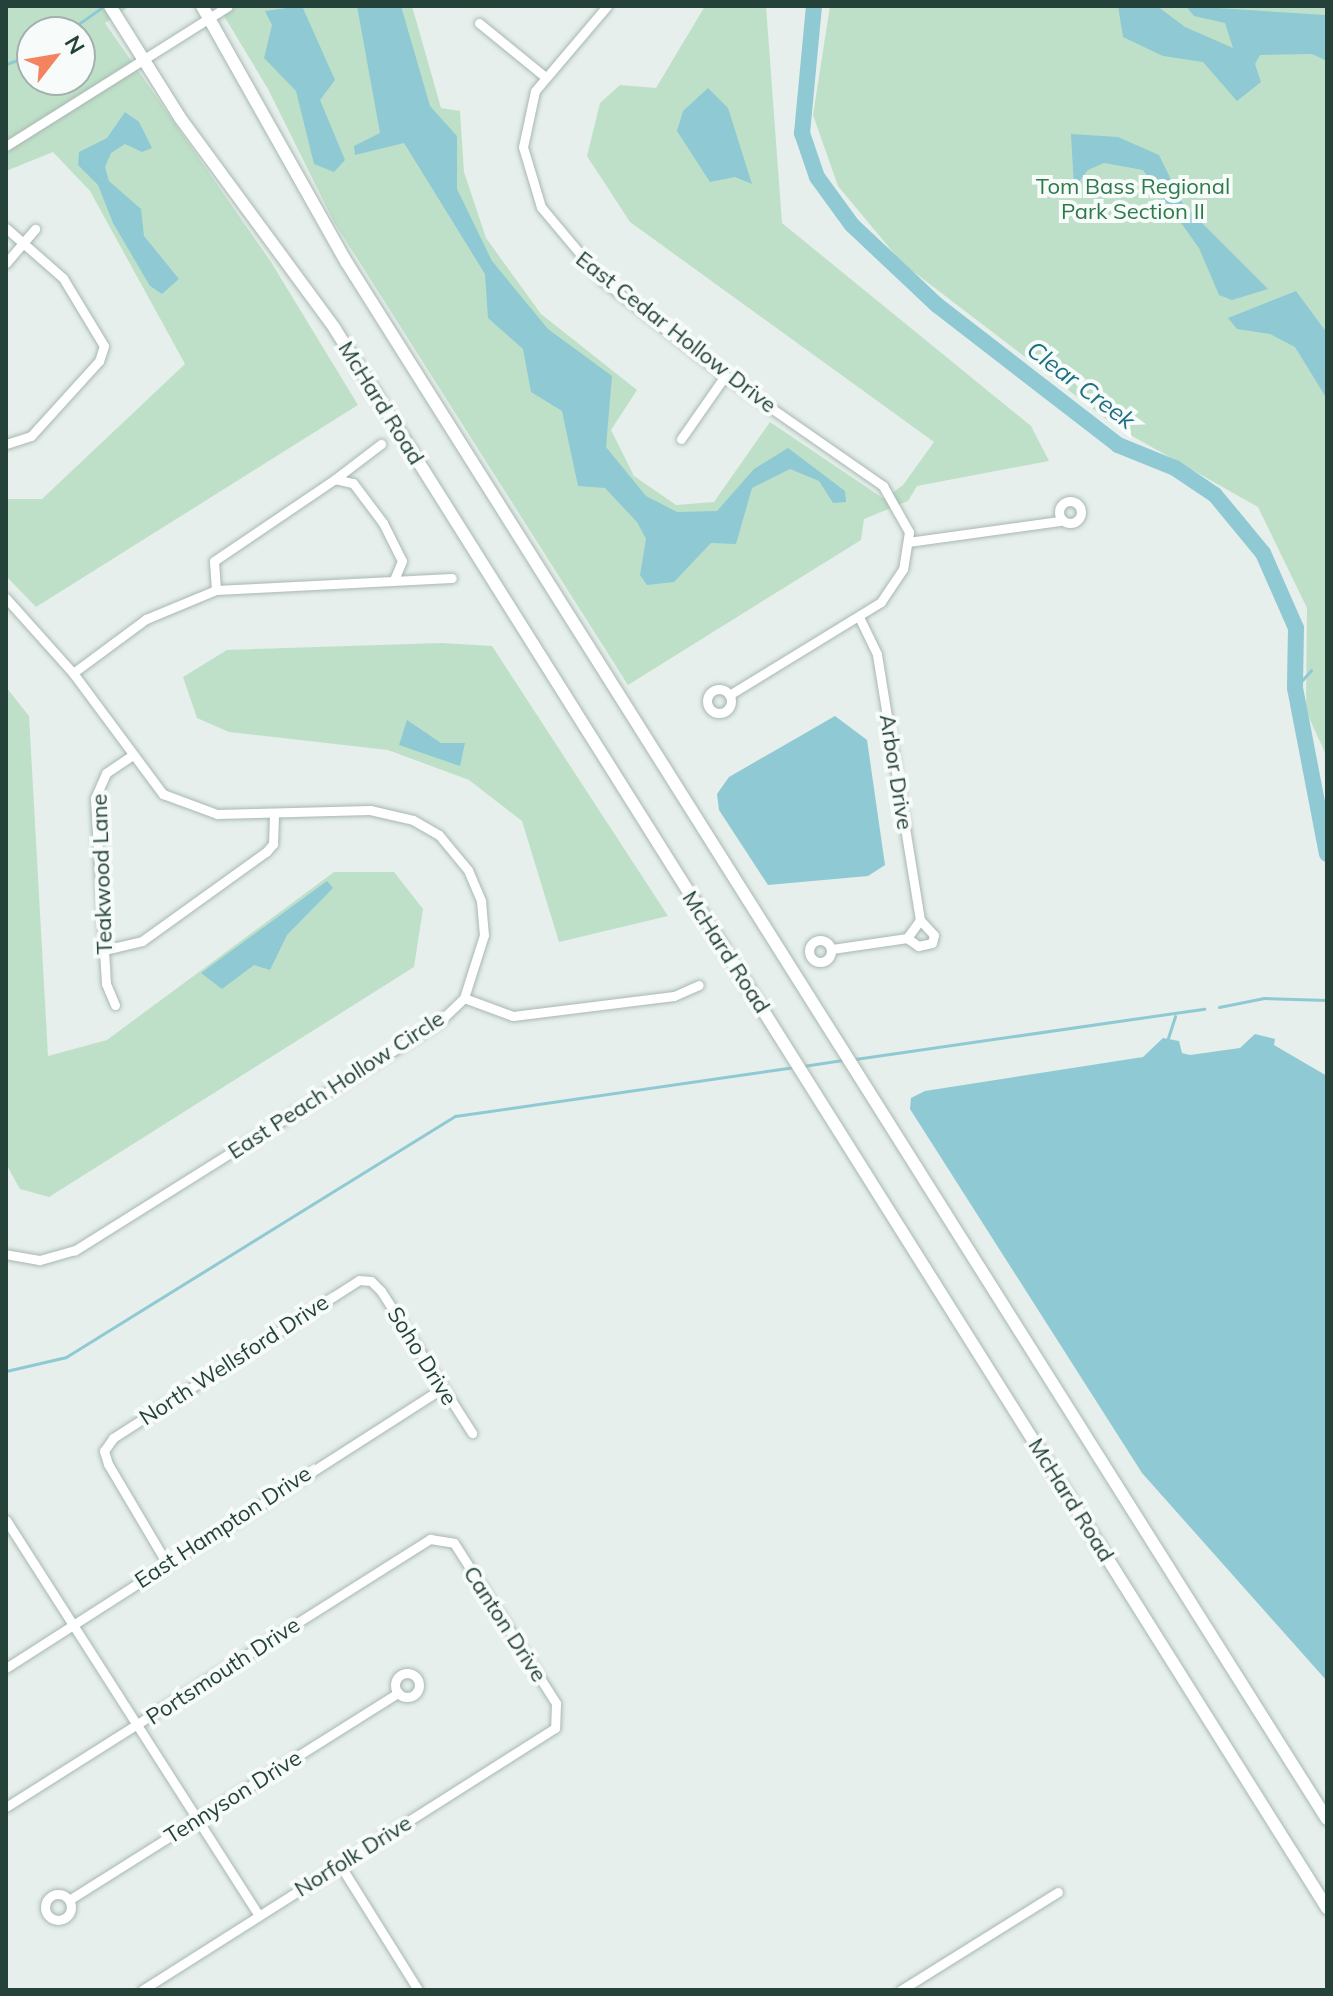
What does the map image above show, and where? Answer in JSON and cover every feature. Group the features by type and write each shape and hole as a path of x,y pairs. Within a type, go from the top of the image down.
{"main road":[{"name":"McHard Road","path":"110,6 143,59 335,329 1327,1908"},
{"name":"McHard Road","path":"202,6 347,263 1327,1819"}],"street":[{"path":"6,146 228,6"},
{"name":"East Cedar Hollow Drive","path":"607,6 544,76 523,147 541,207 587,267 725,376 883,486 906,522 908,542"},
{"path":"479,23 544,76"},
{"path":"6,228 26,241 77,300 104,346 99,361 31,436 6,444"},
{"path":"6,263 35,229"},
{"path":"681,439 725,376"},
{"path":"216,590 214,561 381,444"},
{"path":"335,479 353,483 383,523 402,561 394,580"},
{"path":"729,695 859,617 891,592 908,542 1060,521"},
{"path":"73,673 146,619 216,590 452,578"},
{"name":"East Peach Hollow Circle","path":"6,598 73,673 130,757 163,794 194,810 274,814 383,811 425,826 448,844 476,884 484,919 480,959 464,998 427,1030 75,1250 23,1260 6,1254"},
{"name":"Arbor Drive","path":"859,617 877,654 920,920 934,935 932,943 918,946 907,938"},
{"name":"Teakwood Lane","path":"115,1005 106,984 95,798 106,773 130,757"},
{"path":"104,950 142,941 266,852 274,814"},
{"path":"832,949 907,938 920,920"},
{"path":"464,998 513,1016 674,996 699,985"},
{"name":"North Wellsford Drive","path":"166,1562 104,1451 113,1438 359,1280 371,1281"},
{"name":"Soho Drive","path":"371,1281 472,1433"},
{"name":"East Hampton Drive","path":"6,1668 166,1562 441,1389"},
{"path":"6,1520 11,1535 138,1725 259,1915"},
{"name":"Canton Drive","path":"442,1537 454,1543 556,1703 558,1718"},
{"name":"Portsmouth Drive","path":"6,1807 442,1537"},
{"name":"Tennyson Drive","path":"69,1900 398,1693"},
{"name":"Norfolk Drive","path":"142,1990 555,1728 558,1718"},
{"path":"340,1865 418,1990"},
{"path":"901,1990 1058,1892"}],"green space":[{"path":"6,6 130,6 105,23 271,262 358,405 36,607 6,576 6,499 42,499 185,364 90,191 53,152 6,171"},
{"path":"218,6 412,6 441,108 460,111 464,172 486,238 541,314 637,390 611,430 634,476 676,505 714,502 770,422 884,499 903,485 934,442 630,222 587,156 600,103 620,85 656,88 705,6 766,6 782,223 1031,426 1049,461 917,486 908,501 864,519 861,540 628,685 334,222 268,89"},
{"name":"Tom Bass Regional Park Section II","path":"830,6 1327,6 1327,757 1306,711 1307,608 1258,507 1118,428 902,263 838,186 813,115"},
{"path":"442,643 492,646 668,916 559,942 522,821 469,780 388,750 229,732 197,718 183,677 227,650"},
{"path":"6,687 29,716 48,1056 107,1040 334,872 394,872 423,909 414,967 49,1197 20,1189 6,1164"}],"water":[{"path":"302,6 335,80 320,100 345,160 334,172 314,164 296,91 264,58 272,25 265,11"},
{"path":"357,6 401,6 430,106 457,136 457,189 492,261 548,329 612,376 606,447 646,496 677,512 717,511 754,469 788,448 845,491 846,502 833,503 819,481 790,469 752,488 736,544 711,543 674,582 647,585 640,575 646,539 637,522 605,488 578,486 562,411 531,392 523,349 488,318 485,274 404,143 355,155 354,146 380,133"},
{"path":"1118,6 1157,6 1185,27 1233,48 1225,23 1194,16 1186,6 1325,15 1327,61 1312,54 1260,55 1255,64 1261,82 1237,101 1203,62 1163,56 1123,37"},
{"path":"708,88 728,108 752,184 735,177 710,182 677,131 683,111"},
{"path":"125,112 139,122 152,148 142,152 125,144 111,153 105,167 109,181 141,209 144,236 179,279 162,294 150,286 113,223 98,185 78,165 79,152 107,138"},
{"path":"1071,134 1118,137 1159,155 1183,204 1268,289 1232,300 1219,295 1199,248 1143,170 1104,163 1088,170 1074,188"},
{"path":"1296,291 1327,333 1327,399 1295,347 1270,334 1237,329 1228,318"},
{"path":"835,716 867,740 885,865 868,876 768,885 719,810 717,794 729,777"},
{"path":"407,720 441,743 465,743 460,766 399,745"},
{"path":"327,881 333,888 287,935 270,970 254,965 222,989 201,973"},
{"path":"1255,1034 1275,1039 1274,1045 1327,1076 1327,1681 1142,1473 910,1109 911,1098 925,1091 1143,1057 1163,1038 1179,1041 1182,1053 1190,1055 1240,1048"}],"waterway":[{"path":"90,16 104,6"},
{"name":"Clear Creek","path":"814,6 802,133 817,177 852,225 937,305 1118,445 1175,468 1215,495 1263,553 1296,628 1295,688 1327,854"},
{"path":"6,64 16,61"},
{"path":"1295,688 1311,670"},
{"path":"1219,1007 1264,998 1327,1000"},
{"path":"855,1059 1204,1009"},
{"path":"1168,1038 1175,1016"},
{"path":"803,1066 843,1060"},
{"path":"6,1371 66,1357 455,1116 796,1067"}]}
